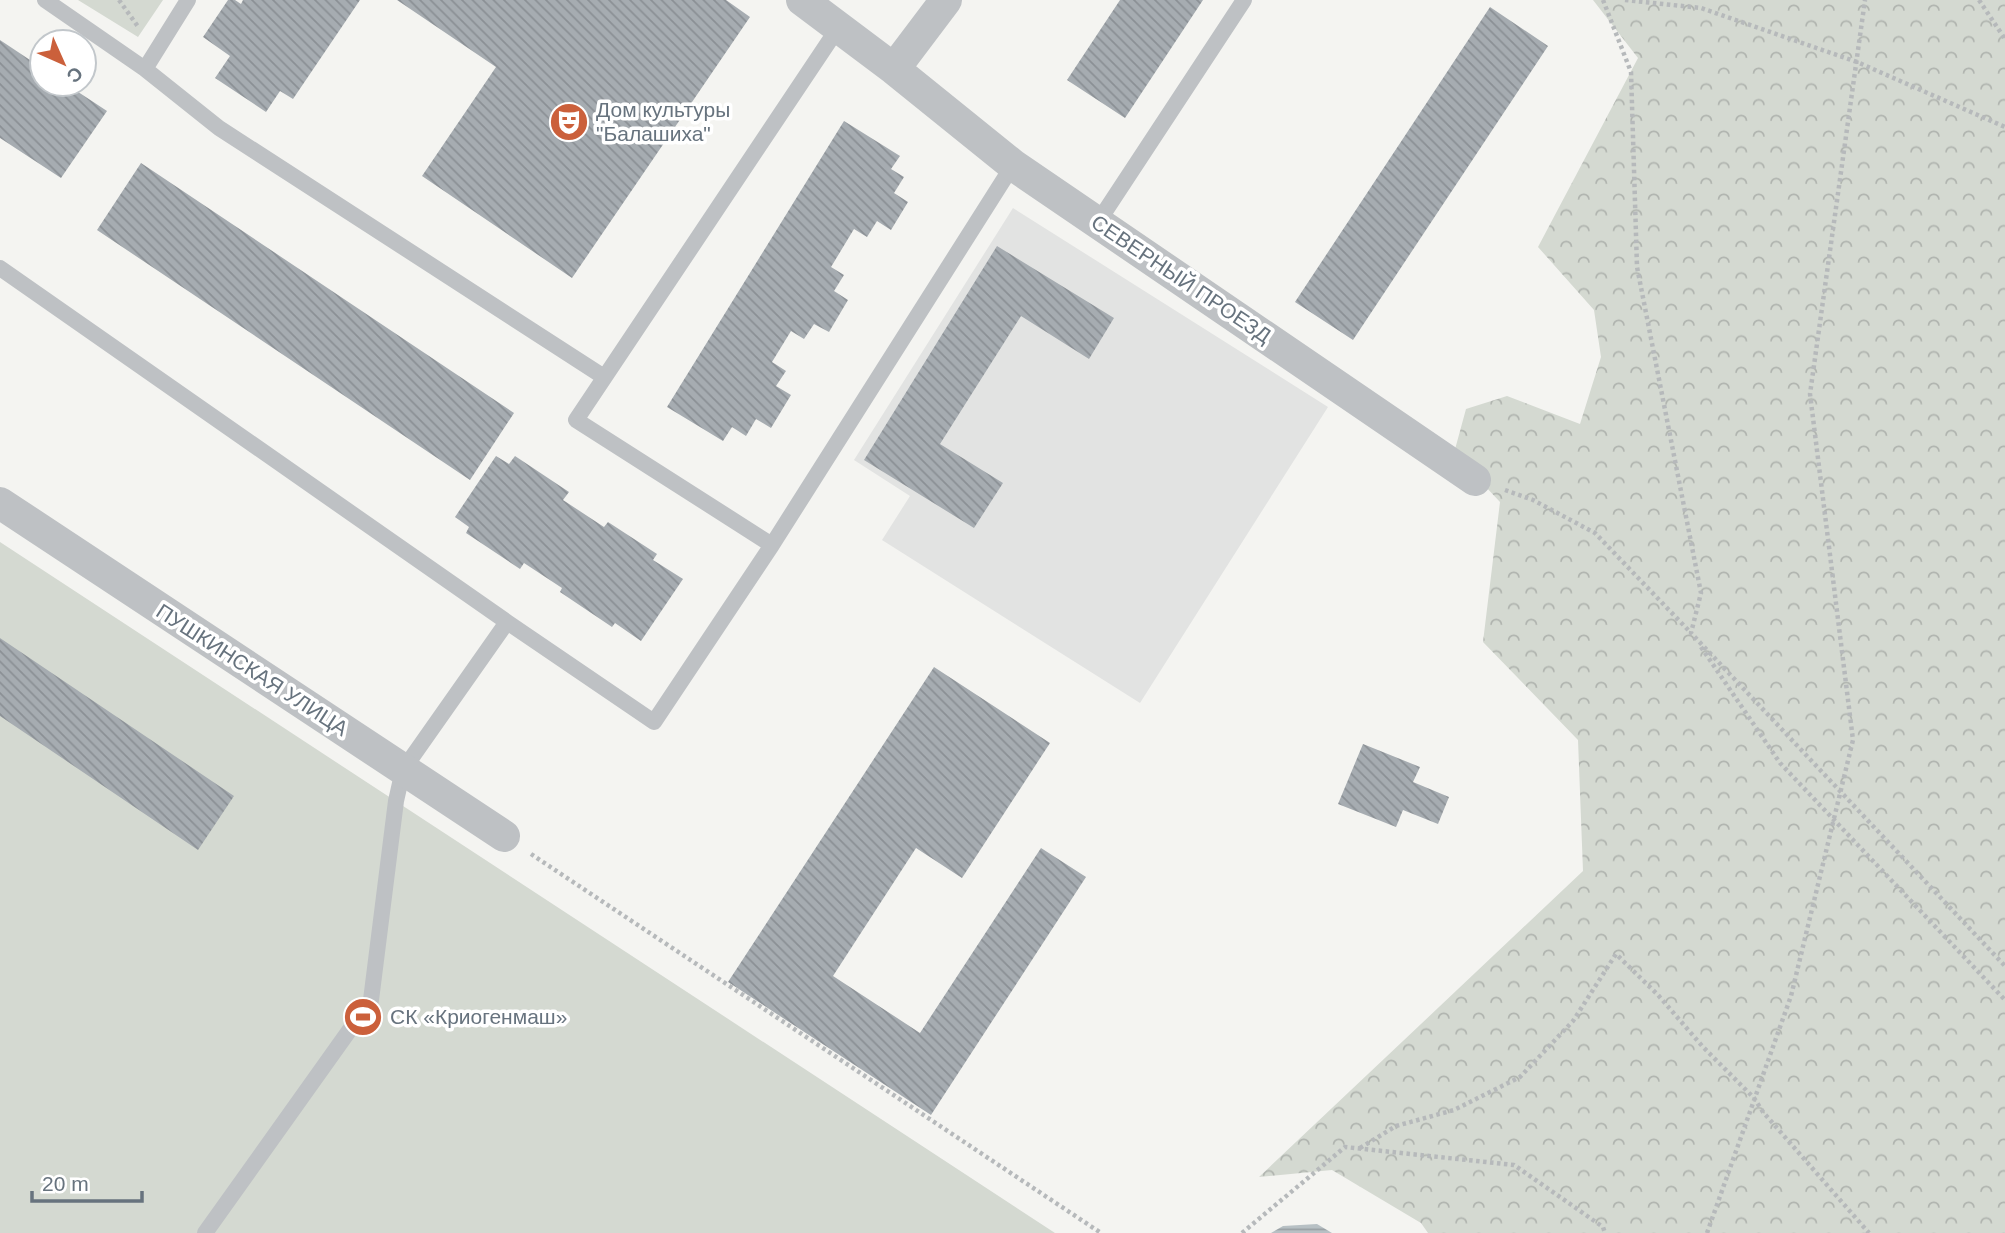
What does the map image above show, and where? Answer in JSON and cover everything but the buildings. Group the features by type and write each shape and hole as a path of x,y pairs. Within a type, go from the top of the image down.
{"street":[{"name":"СЕВЕРНЫЙ ПРОЕЗД","path":"802,0 894,69 1013,165 1475,480"},
{"path":"894,69 946,0"},
{"name":"ПУШКИНСКАЯ УЛИЦА","path":"0,503 504,836"}],"lane":[{"path":"45,0 145,68 219,128 604,377"},
{"path":"145,68 188,0"},
{"path":"1098,222 1244,0"},
{"path":"772,545 576,420 838,27"},
{"path":"0,268 654,722 772,545 1013,165"},
{"path":"205,1233 371,1000 396,801 403,770 507,622"}],"path":[{"path":"119,0 139,28 159,45"},
{"path":"1603,0 1630,72 1637,267 1700,593 1691,633 1780,763 2005,1000"},
{"path":"1625,0 1701,8 1857,62 2005,127"},
{"path":"1707,1233 1791,996 1853,740 1810,394 1865,0"},
{"path":"1979,0 2005,39"},
{"path":"1475,480 1533,500 1595,533 2005,966"},
{"path":"504,836 1101,1233"},
{"path":"1360,1148 1396,1126 1454,1110 1520,1077 1573,1021 1616,954 1754,1098 1763,1112 1869,1233"},
{"path":"1242,1233 1345,1147 1514,1165 1603,1227 1605,1233"}],"shaded area":[{"path":"1013,208 1328,407 1140,703 882,540 910,496 854,460"},
{"path":"1317,1224 1332,1233 1271,1233 1283,1226"}],"green space":[{"path":"78,0 163,0 138,37"},
{"path":"1593,0 2005,0 2005,1233 1428,1233 1421,1223 1332,1170 1259,1177 1583,871 1578,740 1483,642 1500,502 1454,453 1466,409 1507,396 1580,424 1601,357 1594,310 1538,247 1638,58"},
{"name":"СК «Криогенмаш»","path":"0,542 1055,1233 0,1233"}],"place":[{"name":"Дом культуры \"Балашиха\"","path":"569,122"},
{"name":"СК «Криогенмаш»","path":"363,1017"}]}
